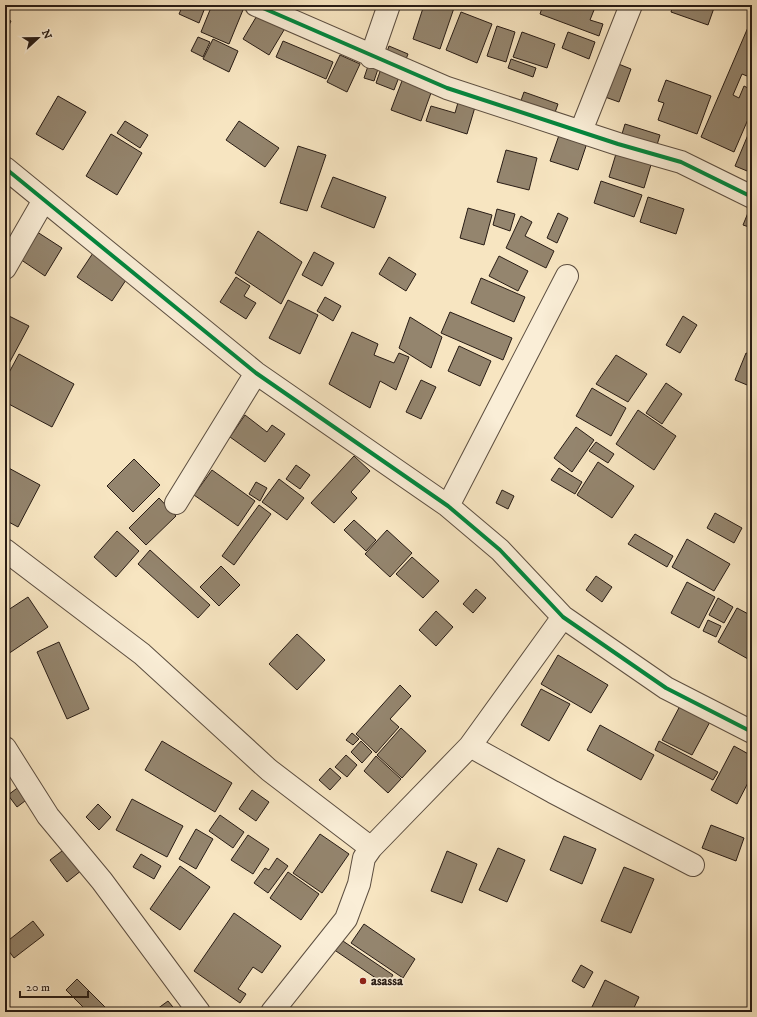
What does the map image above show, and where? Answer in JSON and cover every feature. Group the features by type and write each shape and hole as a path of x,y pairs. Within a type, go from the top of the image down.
{"street":[{"path":"256,5 371,57 447,88 618,144 681,162 752,197"},
{"path":"371,57 389,5"},
{"path":"581,131 631,5"},
{"path":"5,168 256,372 448,506 500,550 563,617 666,688 752,732"},
{"path":"5,268 44,200"},
{"path":"448,506 567,276"},
{"path":"176,503 256,372"},
{"path":"5,550 142,654 269,770 371,848"},
{"path":"272,1012 346,919 359,884 364,858 371,848 380,837 470,746 563,617"},
{"path":"470,746 553,792 693,865"},
{"path":"5,748 48,816 102,882 199,1012"}],"building":[{"path":"183,5 206,5 199,23 179,14"},
{"path":"212,5 245,5 229,44 201,32"},
{"path":"424,5 455,5 440,49 413,39"},
{"path":"543,5 596,5 590,20 603,24 599,36 540,14"},
{"path":"673,5 715,5 708,25 671,12"},
{"path":"261,9 287,25 269,55 243,39"},
{"path":"461,12 492,24 477,63 446,50"},
{"path":"5,18 11,21 5,33"},
{"path":"752,18 752,78 742,74 733,95 739,98 744,86 752,90 752,110 734,152 701,137"},
{"path":"497,26 515,32 506,62 487,56"},
{"path":"522,32 555,44 547,68 513,57"},
{"path":"568,32 595,42 589,59 562,48"},
{"path":"198,37 210,42 203,57 191,51"},
{"path":"213,39 238,51 229,72 203,59"},
{"path":"283,41 333,62 326,79 276,57"},
{"path":"389,46 408,54 394,90 376,83"},
{"path":"340,55 360,64 347,92 327,82"},
{"path":"511,59 536,68 533,77 508,68"},
{"path":"606,59 631,69 619,102 594,93"},
{"path":"408,65 437,76 421,121 391,110"},
{"path":"368,66 378,69 374,81 364,78"},
{"path":"666,80 711,96 697,134 658,120 664,103 658,101"},
{"path":"461,92 478,97 467,134 426,121 431,106 455,113"},
{"path":"524,92 558,104 552,121 518,109"},
{"path":"58,96 86,112 63,150 36,134"},
{"path":"565,118 592,128 578,170 550,161"},
{"path":"125,121 148,135 140,148 117,133"},
{"path":"239,121 279,148 265,167 226,140"},
{"path":"625,124 660,135 644,188 609,177"},
{"path":"750,130 752,131 752,173 735,166"},
{"path":"111,134 142,153 117,195 86,176"},
{"path":"298,146 326,155 307,211 280,203"},
{"path":"506,150 537,158 529,190 497,182"},
{"path":"333,177 386,197 374,228 321,207"},
{"path":"601,181 642,195 634,217 594,203"},
{"path":"648,197 684,209 676,234 640,222"},
{"path":"752,203 752,228 743,225"},
{"path":"468,208 492,215 484,245 460,238"},
{"path":"497,209 515,214 510,231 493,225"},
{"path":"558,213 568,218 557,243 547,238"},
{"path":"521,216 532,222 525,236 554,251 546,268 506,248"},
{"path":"31,228 62,248 45,276 14,255"},
{"path":"258,231 302,262 281,304 235,273"},
{"path":"95,250 130,274 112,301 77,277"},
{"path":"314,252 334,263 322,286 302,275"},
{"path":"499,256 528,271 518,291 489,276"},
{"path":"389,257 416,274 406,291 379,274"},
{"path":"236,277 250,286 244,296 256,303 246,319 220,302"},
{"path":"481,278 525,297 514,322 471,303"},
{"path":"325,297 341,306 333,321 317,311"},
{"path":"288,300 318,315 300,354 269,338"},
{"path":"450,312 512,338 503,360 441,333"},
{"path":"5,314 29,326 5,371"},
{"path":"683,316 697,325 680,353 666,345"},
{"path":"410,317 442,337 431,368 399,348"},
{"path":"352,332 378,344 374,355 394,363 399,353 409,357 396,390 380,381 370,408 329,384"},
{"path":"459,346 491,361 480,386 448,371"},
{"path":"746,353 752,355 752,387 735,380"},
{"path":"19,354 74,384 52,427 5,402 5,380"},
{"path":"616,355 647,374 628,402 596,384"},
{"path":"421,380 436,387 421,419 406,412"},
{"path":"666,383 682,394 662,424 646,413"},
{"path":"592,388 626,408 611,436 576,416"},
{"path":"638,410 676,436 654,470 616,444"},
{"path":"245,415 267,432 272,425 285,434 265,462 230,437"},
{"path":"576,427 594,440 572,472 554,458"},
{"path":"596,442 614,454 608,463 589,451"},
{"path":"354,456 370,471 351,492 357,498 334,523 311,503"},
{"path":"134,459 160,485 133,512 107,486"},
{"path":"598,462 634,486 612,518 577,495"},
{"path":"296,465 310,475 300,489 286,479"},
{"path":"5,466 40,485 18,527 5,520"},
{"path":"559,468 582,482 575,494 551,480"},
{"path":"212,470 255,501 238,526 194,495"},
{"path":"279,479 304,498 287,520 262,502"},
{"path":"256,482 267,488 260,501 249,494"},
{"path":"502,490 514,496 508,509 496,503"},
{"path":"159,498 176,516 146,545 129,528"},
{"path":"259,505 271,514 234,565 222,556"},
{"path":"715,513 742,528 734,543 707,528"},
{"path":"354,520 376,540 366,551 344,530"},
{"path":"387,530 412,553 390,577 365,554"},
{"path":"117,531 139,551 116,577 94,557"},
{"path":"635,534 673,556 667,567 628,544"},
{"path":"687,539 730,564 714,591 672,567"},
{"path":"150,550 210,605 198,618 138,564"},
{"path":"412,557 439,581 423,598 396,574"},
{"path":"221,566 240,585 219,606 200,587"},
{"path":"596,576 612,587 602,602 586,590"},
{"path":"687,582 715,597 699,628 671,613"},
{"path":"476,589 486,598 473,613 463,604"},
{"path":"28,597 48,627 8,654 5,649 5,612"},
{"path":"718,598 733,607 724,623 709,615"},
{"path":"737,608 752,616 752,651 748,659 718,642"},
{"path":"436,611 453,627 436,646 419,630"},
{"path":"708,620 721,626 716,637 703,631"},
{"path":"297,634 325,660 297,690 269,664"},
{"path":"59,642 89,709 67,719 37,652"},
{"path":"558,655 608,685 591,713 541,684"},
{"path":"400,685 411,696 390,719 399,727 376,753 356,734"},
{"path":"541,689 570,704 549,741 521,725"},
{"path":"681,704 711,720 692,755 662,740"},
{"path":"600,725 654,755 641,780 587,750"},
{"path":"401,728 426,751 402,778 377,755"},
{"path":"352,733 359,739 353,745 346,740"},
{"path":"162,741 232,783 215,812 145,770"},
{"path":"361,741 372,752 362,763 351,752"},
{"path":"659,741 718,772 713,780 655,750"},
{"path":"734,746 752,756 752,775 737,804 711,790"},
{"path":"346,755 357,765 347,777 335,767"},
{"path":"376,756 401,779 388,793 364,771"},
{"path":"330,768 341,778 330,790 319,780"},
{"path":"24,783 33,795 17,807 8,795"},
{"path":"252,790 269,802 256,821 239,809"},
{"path":"132,799 183,826 167,857 116,830"},
{"path":"98,804 111,817 99,830 86,817"},
{"path":"220,815 244,832 233,848 209,831"},
{"path":"711,825 744,838 736,861 702,848"},
{"path":"196,829 213,839 196,869 179,859"},
{"path":"320,834 349,854 322,893 293,873"},
{"path":"248,835 269,849 253,874 231,860"},
{"path":"564,836 596,849 582,884 550,870"},
{"path":"66,848 82,870 67,882 50,860"},
{"path":"498,848 525,860 507,902 479,890"},
{"path":"447,851 477,864 462,903 431,891"},
{"path":"141,854 161,866 154,879 133,867"},
{"path":"277,858 288,866 268,893 254,883 265,868 269,870"},
{"path":"180,866 210,887 180,930 150,909"},
{"path":"624,867 654,879 631,933 601,921"},
{"path":"288,872 319,894 301,920 270,898"},
{"path":"234,913 281,946 262,973 253,967 238,989 246,994 240,1003 194,971"},
{"path":"33,921 44,935 14,958 5,946 5,943"},
{"path":"364,924 415,959 403,978 351,943"},
{"path":"340,939 393,975 386,985 333,949"},
{"path":"581,965 593,972 584,988 572,981"},
{"path":"77,979 110,1012 88,1012 66,990"},
{"path":"605,980 639,997 632,1012 590,1011"},
{"path":"168,1001 177,1012 153,1012"}],"cycle path":[{"path":"256,5 447,88 618,144 681,162 752,197"},
{"path":"5,168 256,373 448,506 500,550 563,617 666,688 752,732"}],"place":[{"name":"asassa","path":"363,981"}]}
